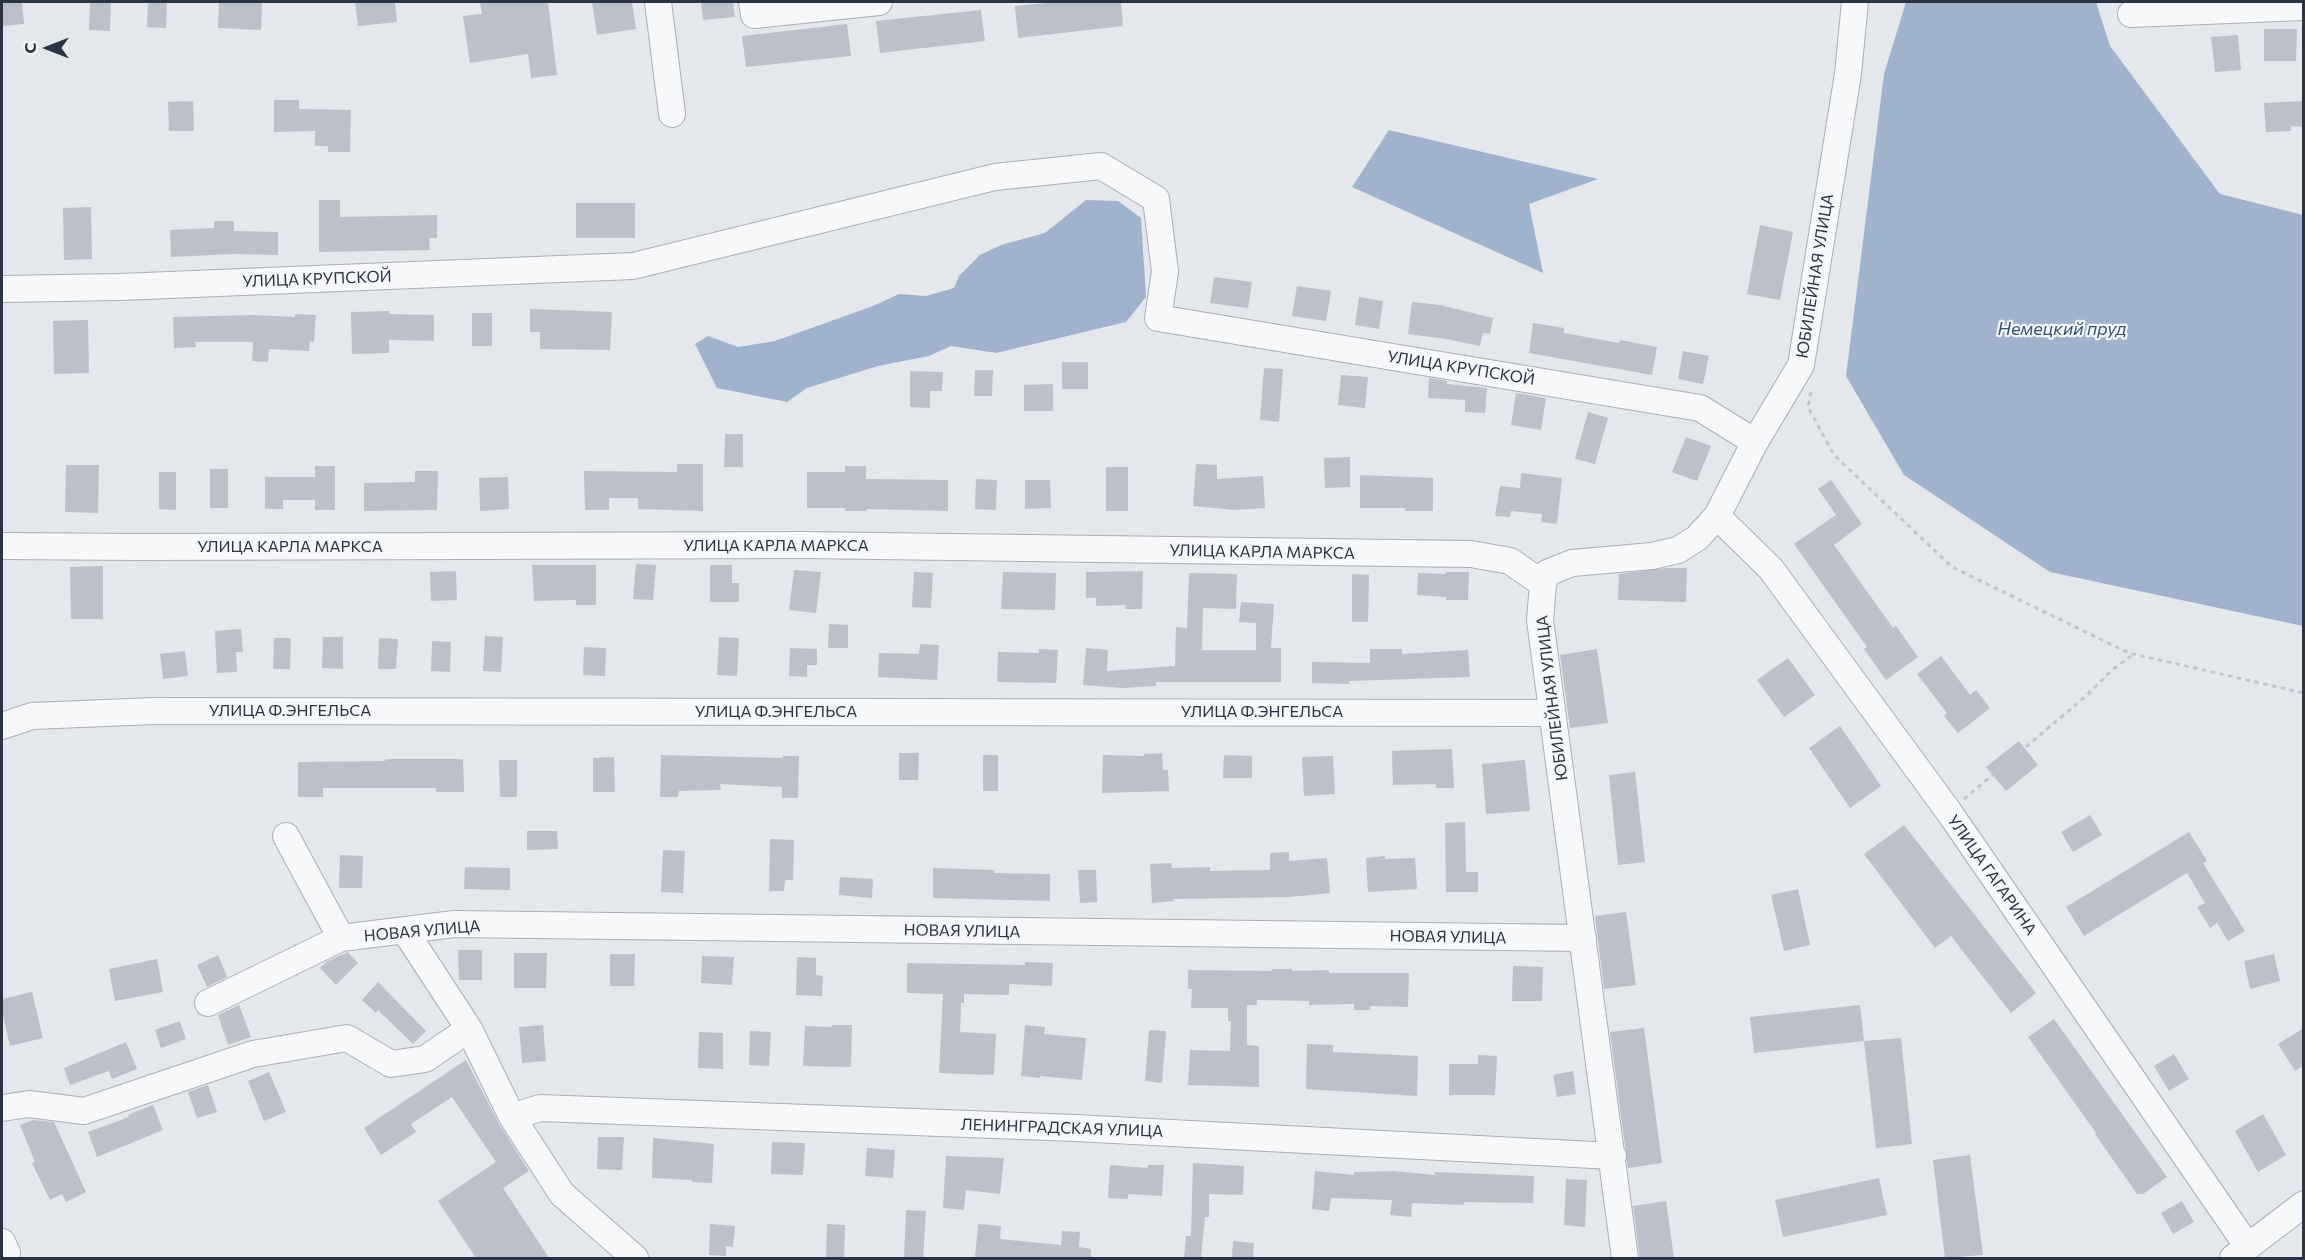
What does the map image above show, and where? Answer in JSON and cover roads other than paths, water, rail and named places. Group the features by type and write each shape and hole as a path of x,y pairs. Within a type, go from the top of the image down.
{"street":[{"path":"658,2 672,114"},
{"path":"752,2 754,15 879,2"},
{"name":"ЮБИЛЕЙНАЯ УЛИЦА","path":"1625,1258 1540,620 1543,584 1547,573 1572,563 1652,556 1678,550 1697,538 1717,516 1755,442 1801,364 1848,74 1855,2"},
{"path":"2131,14 2304,7"},
{"name":"УЛИЦА КРУПСКОЙ","path":"2,289 120,287 633,267 994,177 1101,166 1156,199 1165,272 1158,318 1700,408 1755,442"},
{"name":"УЛИЦА ГАГАРИНА","path":"1717,516 1772,569 1949,812 2240,1253"},
{"name":"УЛИЦА КАРЛА МАРКСА","path":"2,546 804,545 1471,554 1510,561 1543,584"},
{"name":"УЛИЦА Ф.ЭНГЕЛЬСА","path":"2,726 32,716 154,711 1552,713"},
{"path":"286,836 341,938"},
{"name":"НОВАЯ УЛИЦА","path":"208,1003 341,938 454,924 1583,938"},
{"path":"405,931 469,1029 512,1117 562,1194 635,1258"},
{"path":"2,1108 29,1104 84,1111 253,1054 347,1038 391,1064 425,1059 469,1029"},
{"name":"ЛЕНИНГРАДСКАЯ УЛИЦА","path":"512,1117 540,1108 1075,1128 1613,1156"},
{"path":"2240,1253 2304,1204"}],"water":[{"name":"Немецкий пруд","path":"1906,2 2096,2 2110,46 2220,194 2303,215 2303,626 2050,572 1904,475 1846,376 1884,74"},
{"path":"1389,130 1598,179 1529,204 1543,273 1352,187"},
{"path":"1086,200 1118,201 1141,218 1146,297 1126,322 996,353 951,346 929,356 878,366 807,388 787,402 717,388 695,344 708,336 738,347 775,341 873,306 899,294 926,296 954,288 959,276 980,255 1001,245 1045,233"}]}
